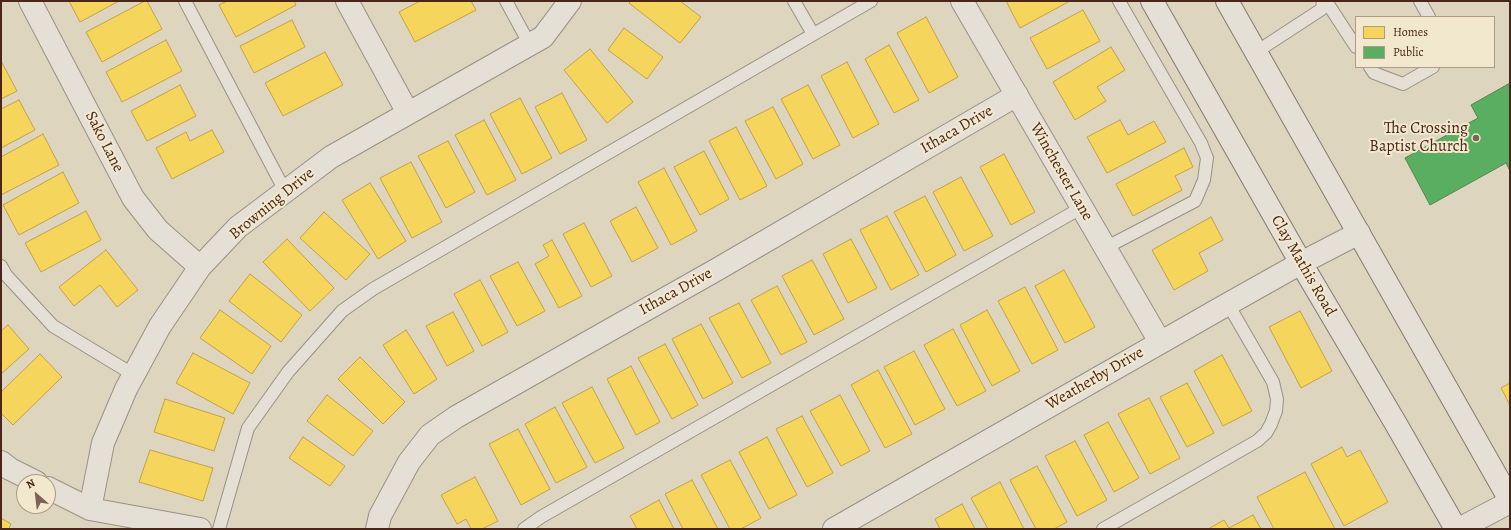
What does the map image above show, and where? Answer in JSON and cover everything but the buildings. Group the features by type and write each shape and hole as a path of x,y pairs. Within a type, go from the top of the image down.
{"street":[{"name":"Sako Lane","path":"30,1 133,198 158,230 200,267"},
{"path":"347,1 408,113"},
{"name":"Browning Drive","path":"90,509 103,443 126,389 160,326 200,267 238,227 331,157 543,37 570,1"},
{"name":"Winchester Lane","path":"962,1 1160,342"},
{"name":"Clay Mathis Road","path":"1152,1 1301,263 1456,529"},
{"path":"1227,1 1510,501 1459,529"},
{"name":"Ithaca Drive","path":"377,529 380,516 409,462 430,435 456,417 709,274 1016,95"},
{"name":"Weatherby Drive","path":"834,529 1160,342 1301,263 1359,233"},
{"path":"1,462 20,474"},
{"path":"56,492 90,509 200,529"}],"lane":[{"path":"185,1 286,191"},
{"path":"506,1 530,45"},
{"path":"794,1 812,34"},
{"path":"219,529 248,428 288,372 342,311 380,285 871,1"},
{"path":"1105,248 1195,201 1204,180 1207,158 1201,143 1119,1"},
{"path":"1256,52 1322,9 1324,1"},
{"path":"1324,1 1355,46"},
{"path":"1420,1 1428,16"},
{"path":"1371,68 1374,73 1403,84 1431,68"},
{"path":"524,529 541,517 1082,208"},
{"path":"1,266 6,275 53,326 134,375"},
{"path":"1103,529 1257,441 1269,429 1276,411 1276,399 1273,382 1228,304"}],"place":[{"name":"The Crossing Baptist Church","path":"1476,138"}]}
